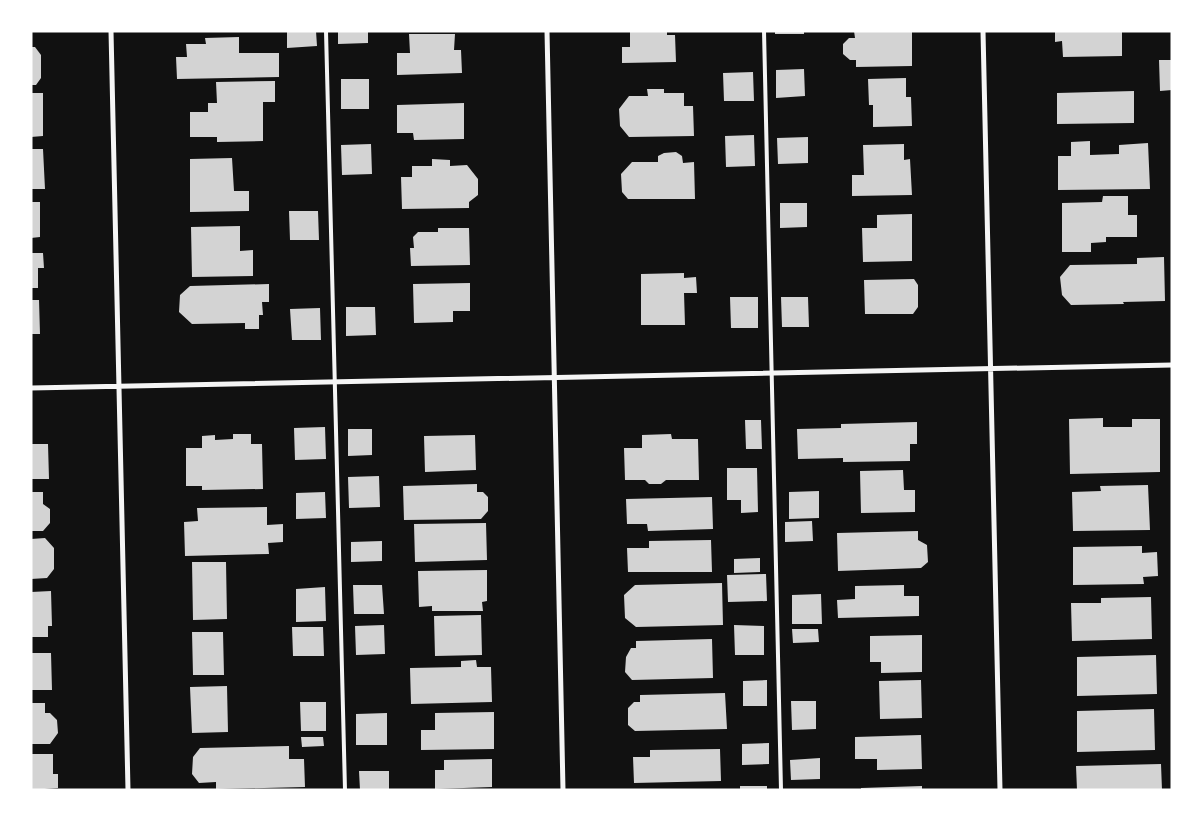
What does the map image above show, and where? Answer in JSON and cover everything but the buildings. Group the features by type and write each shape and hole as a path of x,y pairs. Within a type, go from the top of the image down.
{"street":[{"path":"111,31 128,790"},
{"path":"547,31 563,790"},
{"path":"983,31 1000,790"},
{"path":"31,388 1172,365"}],"lane":[{"path":"326,31 345,790"},
{"path":"764,31 781,790"}]}
